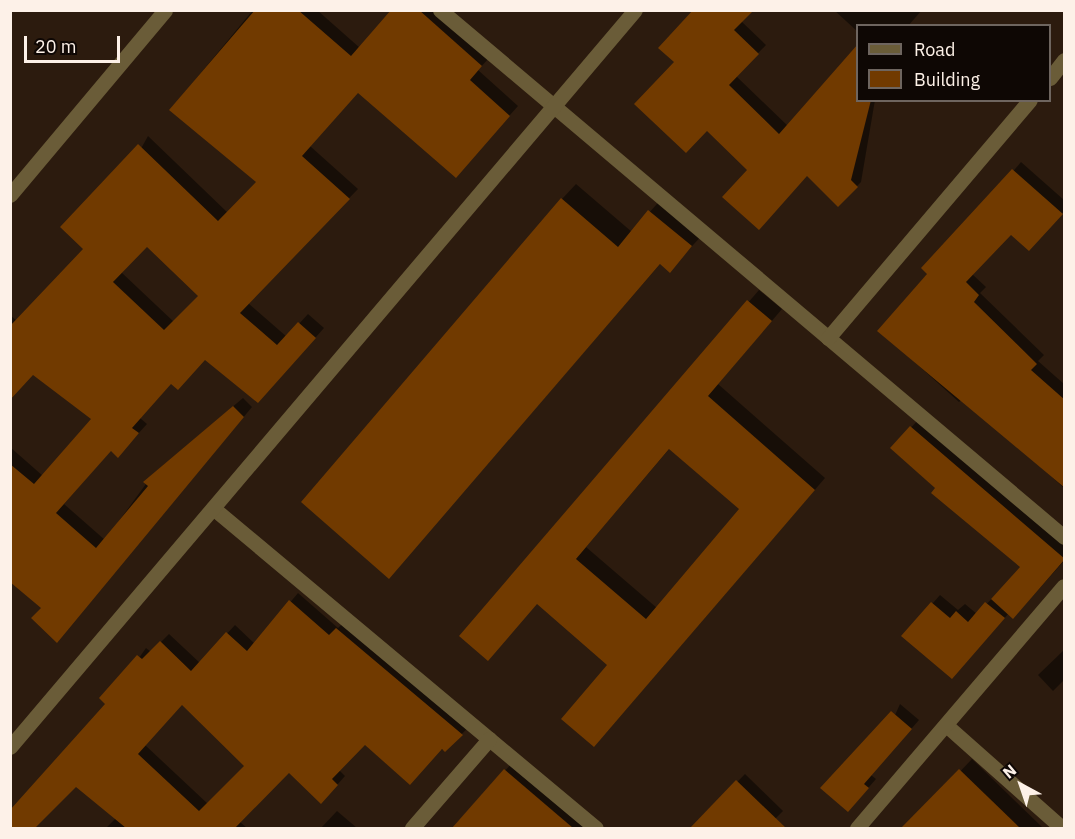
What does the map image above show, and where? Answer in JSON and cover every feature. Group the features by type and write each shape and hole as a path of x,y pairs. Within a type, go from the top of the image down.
{"street":[{"path":"10,195 165,10"},
{"path":"440,10 1065,537"},
{"path":"10,747 635,10"},
{"path":"1051,77 1065,60"},
{"path":"828,338 1028,102"},
{"path":"213,508 596,828"},
{"path":"857,828 1065,586"},
{"path":"946,725 1062,828"},
{"path":"412,828 489,739"}],"building":[{"path":"255,10 298,10 351,56 391,10 419,10 482,66 470,80 510,116 456,178 358,93 302,156 350,199 240,313 277,345 298,322 316,338 258,403 205,360 178,390 171,384 132,428 139,433 118,458 111,451 56,513 96,548 148,486 143,482 233,406 244,417 57,643 31,618 41,608 10,582 10,464 34,484 91,419 33,375 10,400 10,326 83,249 60,227 138,144 218,221 256,182 169,110","holes":["147,247 198,296 164,330 113,282"]},
{"path":"693,10 754,10 734,30 759,54 729,85 779,134 856,46 856,102 870,102 851,180 858,187 838,207 807,176 759,230 722,197 747,170 707,131 686,153 634,104 674,62 658,48"},
{"path":"1012,169 1063,214 1029,251 1011,235 966,282 979,295 974,302 1037,364 1031,370 1065,400 1065,488 877,331 927,274 921,268"},
{"path":"561,198 618,247 648,210 692,246 670,273 660,264 389,579 301,502"},
{"path":"747,300 772,321 708,396 815,490 594,747 561,719 607,665 537,604 488,661 459,636","holes":["669,449 739,509 646,619 576,559"]},
{"path":"910,426 1065,559 1013,619 991,599 1020,567 931,493 935,488 890,448"},
{"path":"289,600 329,635 336,628 463,735 445,752 442,749 410,785 365,745 332,779 338,785 321,804 289,773 235,828 126,828 76,787 35,828 10,828 10,810 105,704 99,698 137,655 142,659 160,641 191,671 226,632 247,651","holes":["182,705 244,766 199,811 138,754"]},
{"path":"931,602 950,618 956,611 968,622 985,602 1005,618 952,679 901,636"},
{"path":"891,711 912,729 864,784 869,788 848,812 820,788"},
{"path":"504,769 573,828 452,828"},
{"path":"959,769 1020,828 901,828"},
{"path":"736,780 786,828 690,828"}]}
